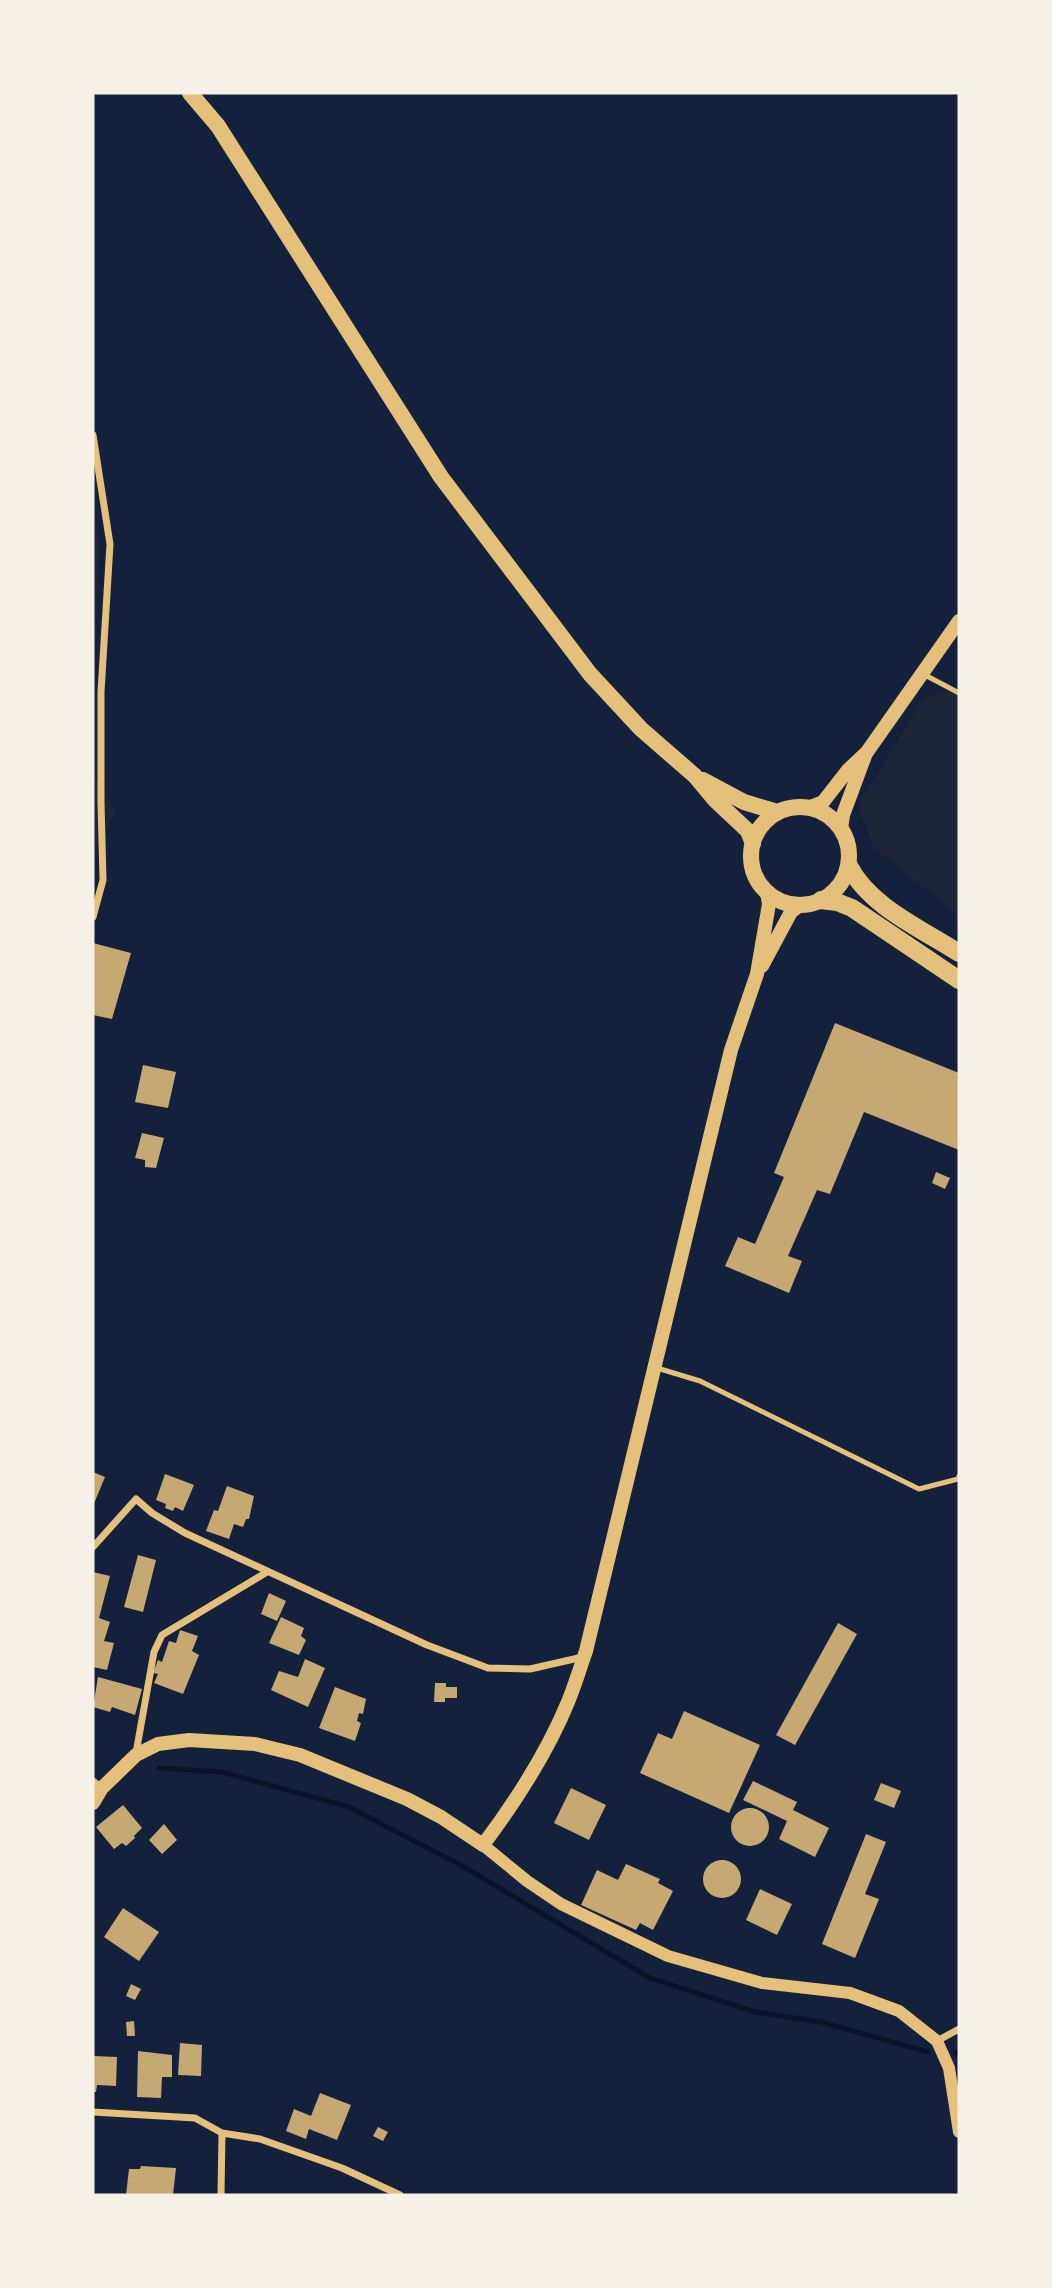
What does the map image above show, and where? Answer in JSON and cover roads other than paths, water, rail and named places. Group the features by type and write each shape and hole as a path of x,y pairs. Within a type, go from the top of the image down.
{"highway":[{"path":"849,866 855,878 870,895 959,953"},
{"path":"821,900 852,908 959,980"}],"main road":[{"path":"190,93 218,126 441,477 590,674 641,729 695,776 715,800 748,831 753,844"},
{"path":"808,807 832,819 841,829 849,853 849,866 839,886 821,900 800,905 782,902 767,892 755,875 751,854 758,831 778,813 823,802 848,770 867,752 959,621"},
{"path":"841,829 843,815 867,752"},
{"path":"695,776 744,802 778,813"},
{"path":"93,1803 97,1785 135,1755 158,1744 189,1740 255,1744 300,1755 407,1799 441,1817 483,1845 509,1811 569,1701 584,1657 731,1050 757,974 769,904 767,892"},
{"path":"757,974 791,912 800,905"}],"street":[{"path":"93,435 110,544 101,692 103,880 93,918"},
{"path":"93,1547 136,1499 152,1513 185,1533 427,1644 488,1668 530,1669 584,1657"},
{"path":"135,1755 154,1652 162,1635 267,1572"},
{"path":"483,1845 527,1881 561,1904 668,1956 762,1983 849,1993 899,2011 937,2041 949,2067 959,2132"},
{"path":"937,2041 959,2029"},
{"path":"93,2112 195,2118 222,2133 260,2139 342,2168 400,2195"},
{"path":"221,2195 222,2133"}],"lane":[{"path":"922,674 959,693"},
{"path":"654,1367 700,1381 919,1489 958,1479 959,1476"}],"waterway":[{"path":"159,1768 222,1772 349,1807 466,1868 650,1978 755,2012 821,2022 928,2052"}]}
